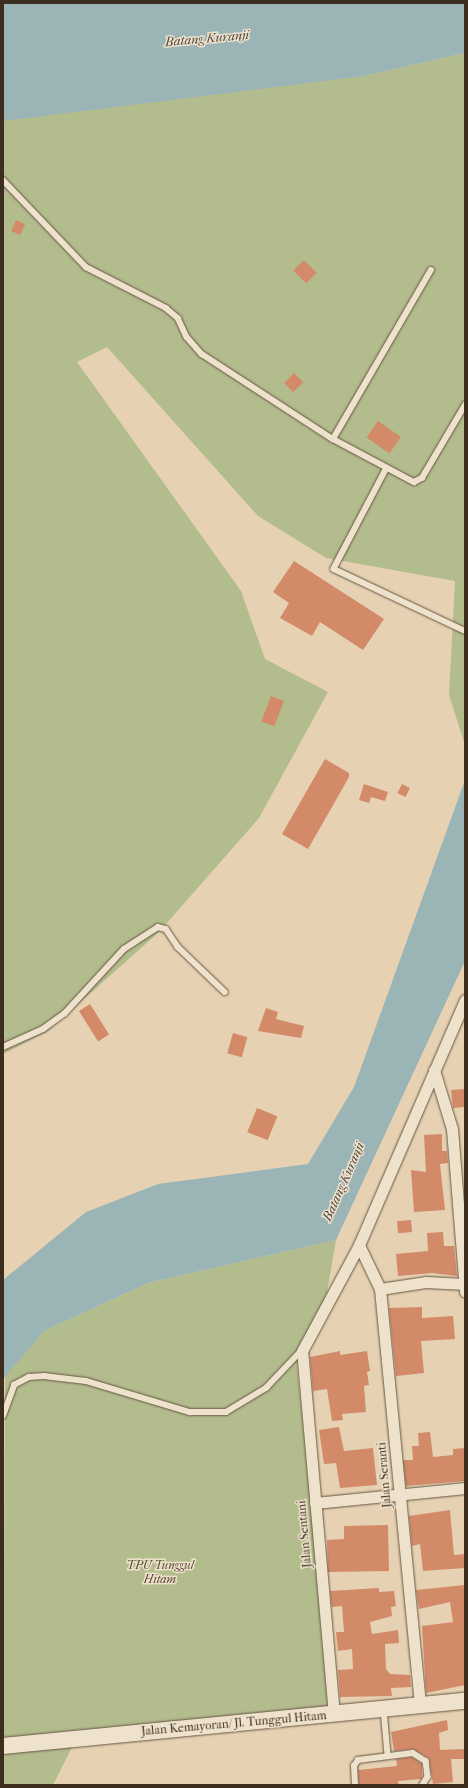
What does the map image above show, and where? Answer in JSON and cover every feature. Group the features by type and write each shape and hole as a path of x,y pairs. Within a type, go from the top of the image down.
{"street":[{"path":"302,1351 359,1245 465,1000"},
{"path":"380,1289 426,1282 465,1287 452,1129 434,1070"},
{"name":"Jalan Seranti","path":"359,1245 380,1289 420,1706"},
{"name":"Jalan Sentani","path":"302,1351 334,1715"},
{"path":"315,1503 400,1493 465,1488"},
{"name":"Jalan Kemayoran/ Jl. Tunggul Hitam","path":"3,1746 334,1715 465,1701"}],"lane":[{"path":"3,180 86,267 166,308 178,318 187,337 202,354 333,439 387,468 419,481 465,405"},
{"path":"333,439 431,270"},
{"path":"387,468 334,569 465,631"},
{"path":"3,1047 43,1029 64,1014 124,949 158,927 166,929 178,948 225,992"},
{"path":"3,1416 14,1386 24,1379 44,1376 86,1382 190,1412 226,1412 266,1388 302,1351"},
{"path":"384,1710 388,1755"},
{"path":"355,1785 356,1762 388,1755 423,1756 428,1771 423,1785"}],"green space":[{"path":"465,53 465,745 449,695 455,581 326,558 258,516 107,347 77,362 241,591 265,659 328,692 259,818 159,932 47,1032 3,1054 3,108 364,76"},
{"name":"TPU Tunggul Hitam","path":"336,1240 327,1293 296,1358 334,1713 75,1741 53,1785 3,1785 5,1374 44,1331 148,1283"}],"water":[{"name":"Batang Kuranji","path":"3,3 465,3 465,53 364,76 3,121"},
{"name":"Batang Kuranji","path":"465,780 465,961 336,1240 148,1283 44,1331 3,1379 3,1280 86,1212 158,1184 308,1164 354,1087"}],"building":[{"path":"16,220 25,224 20,235 11,231"},
{"path":"304,260 317,273 306,283 293,271"},
{"path":"294,373 303,382 293,392 284,383"},
{"path":"378,421 401,437 389,453 367,437"},
{"path":"294,561 384,619 363,650 320,622 312,636 280,618 289,603 273,592"},
{"path":"271,696 284,701 274,726 261,721"},
{"path":"325,759 349,773 349,777 308,849 282,834"},
{"path":"364,784 388,792 385,801 371,797 369,803 359,800"},
{"path":"402,784 410,788 405,797 397,793"},
{"path":"90,1004 109,1035 98,1041 79,1011"},
{"path":"266,1008 278,1012 276,1019 304,1026 301,1038 258,1031"},
{"path":"233,1033 247,1037 242,1057 227,1053"},
{"path":"465,1089 465,1107 453,1108 451,1090"},
{"path":"257,1108 277,1116 268,1140 247,1132"},
{"path":"442,1134 442,1151 447,1151 448,1163 440,1164 445,1210 414,1212 411,1170 426,1172 424,1135"},
{"path":"411,1220 412,1232 398,1233 397,1221"},
{"path":"443,1232 444,1246 454,1246 457,1276 432,1273 398,1276 396,1254 428,1251 427,1233"},
{"path":"422,1307 422,1318 453,1316 455,1339 421,1341 424,1373 396,1376 389,1308"},
{"path":"340,1351 340,1355 367,1351 370,1371 367,1372 369,1385 364,1386 366,1412 342,1414 343,1420 332,1421 327,1389 313,1391 310,1357"},
{"path":"339,1427 344,1451 373,1448 377,1485 340,1488 336,1463 324,1464 319,1430"},
{"path":"430,1432 433,1457 453,1455 453,1449 465,1448 465,1481 406,1486 403,1460 413,1460 412,1446 419,1446 418,1433"},
{"path":"450,1510 454,1555 465,1554 465,1568 423,1571 420,1544 412,1546 409,1516"},
{"path":"388,1525 389,1571 328,1572 327,1540 344,1539 344,1526"},
{"path":"465,1585 465,1685 426,1693 422,1626 453,1622 450,1602 419,1609 416,1590"},
{"path":"379,1588 379,1592 394,1591 396,1606 391,1607 392,1616 370,1622 372,1634 398,1630 399,1643 385,1644 386,1669 390,1674 410,1675 411,1687 391,1688 392,1696 340,1697 338,1670 353,1669 352,1649 338,1651 336,1632 344,1632 342,1606 332,1607 330,1591"},
{"path":"447,1720 448,1730 439,1733 440,1750 465,1749 465,1759 451,1759 453,1782 433,1784 429,1758 413,1749 394,1751 391,1732"},
{"path":"412,1757 422,1764 422,1779 398,1781 399,1785 359,1785 358,1770 397,1766 396,1759"}]}
